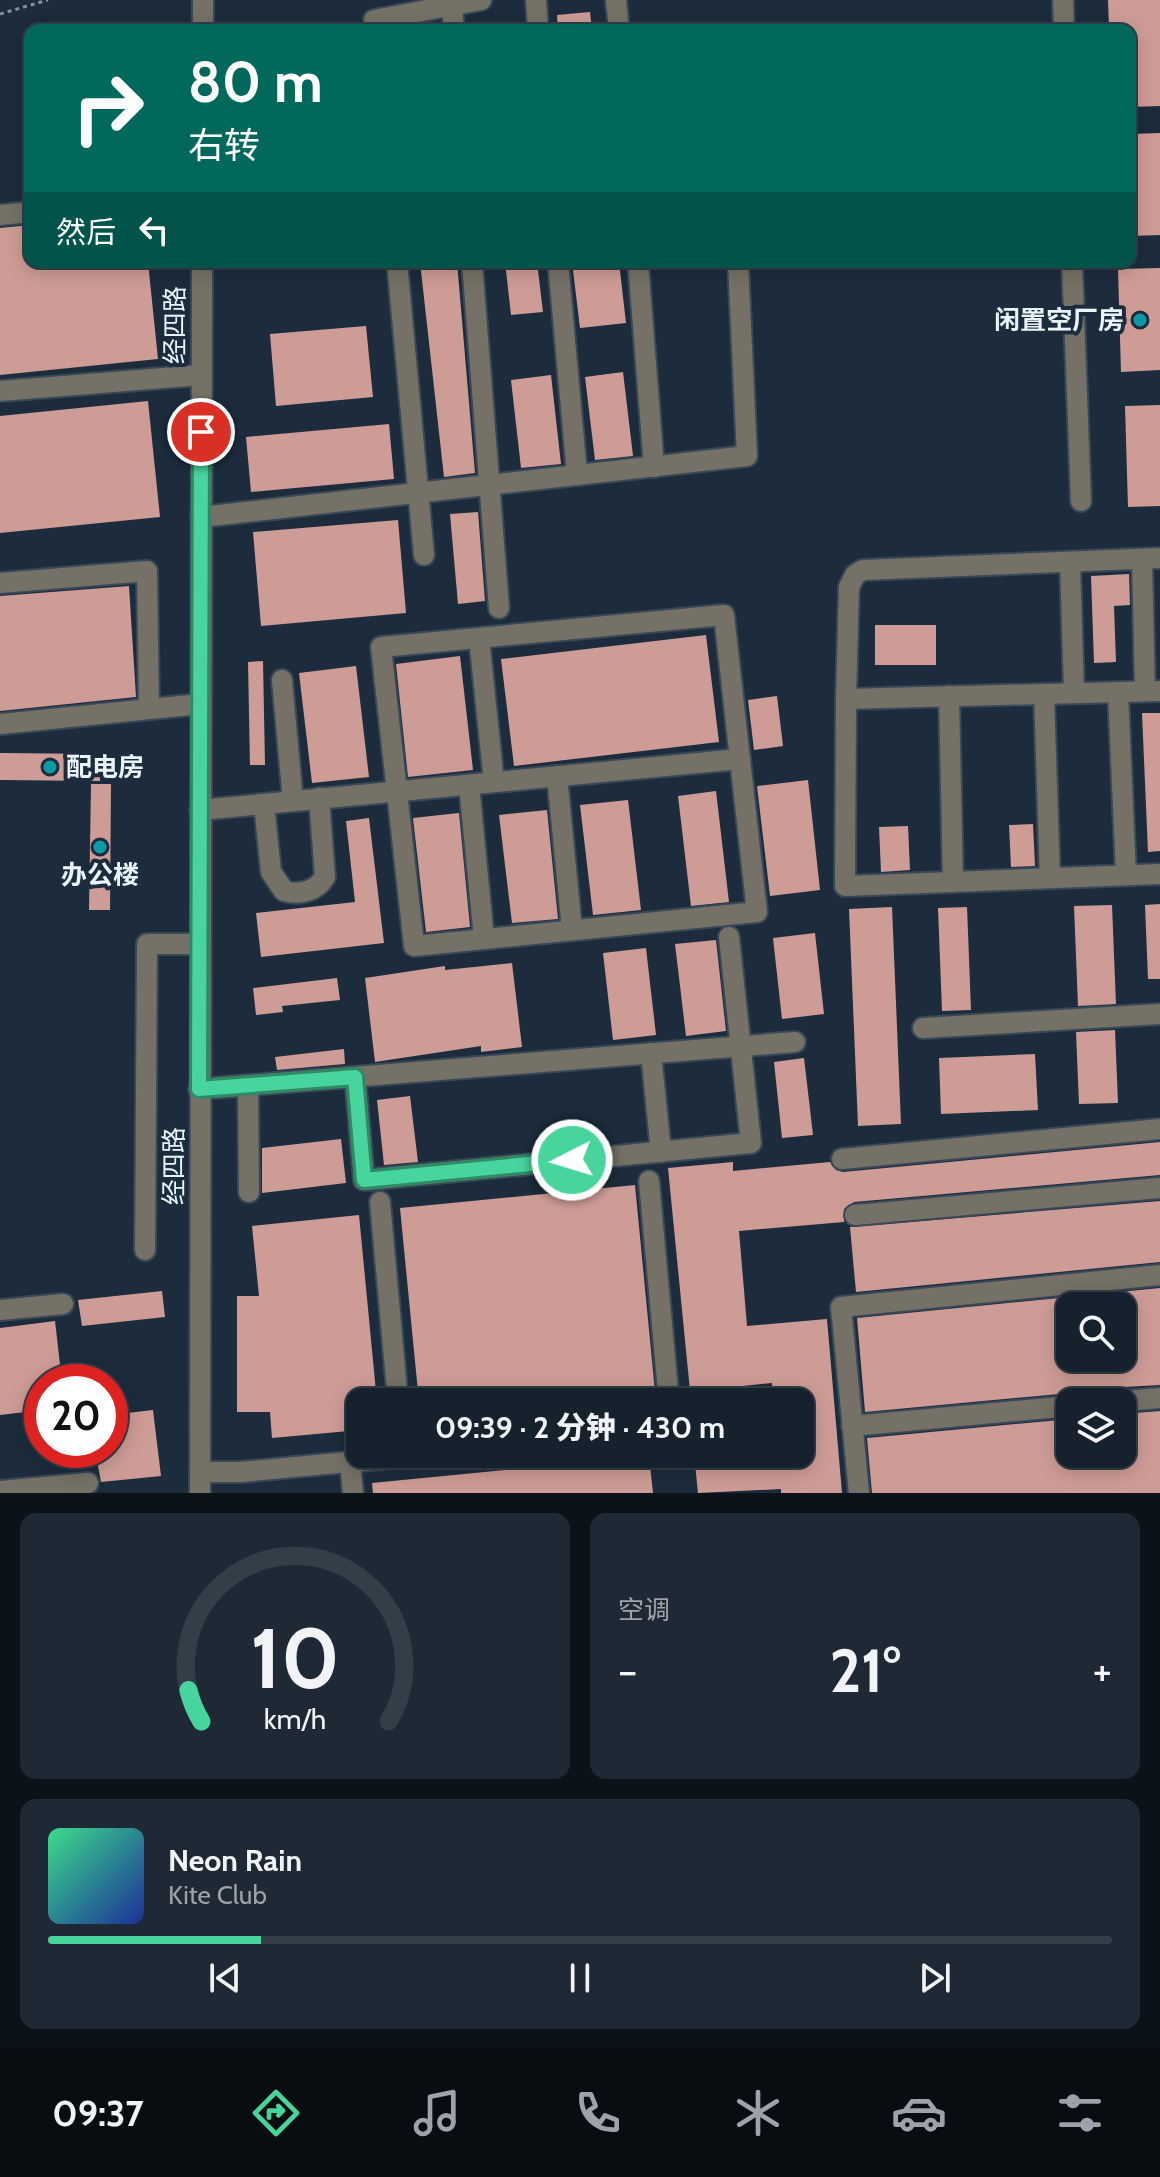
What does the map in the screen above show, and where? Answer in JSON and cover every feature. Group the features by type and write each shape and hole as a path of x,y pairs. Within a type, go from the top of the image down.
{"street":[{"path":"203,0 203,24"},
{"path":"374,17 481,0"},
{"path":"536,0 538,24"},
{"path":"616,0 618,24"},
{"path":"1063,0 1064,24"},
{"path":"452,6 454,24"},
{"path":"0,215 24,213"},
{"name":"经四路","path":"201,1483 202,268"},
{"path":"398,268 424,555"},
{"path":"472,268 499,608"},
{"path":"559,268 577,475"},
{"path":"638,268 654,467"},
{"path":"201,517 747,456 738,268"},
{"path":"1072,268 1081,501"},
{"path":"0,391 201,375"},
{"path":"846,699 1153,691 1151,559 863,570 855,575 849,587 846,699 845,886 1160,874"},
{"path":"1070,562 1074,693"},
{"path":"0,583 147,571 149,709"},
{"path":"724,615 740,759 757,912 414,946 381,647 724,615"},
{"path":"479,638 494,782"},
{"path":"282,680 293,801"},
{"path":"1118,692 1126,875"},
{"path":"1044,694 1050,878"},
{"path":"949,696 953,882"},
{"path":"0,724 200,704"},
{"path":"200,810 740,759"},
{"path":"557,776 572,930"},
{"path":"469,785 484,939"},
{"path":"264,804 273,879 284,891 304,892 321,884 325,877 319,798"},
{"path":"355,1077 364,1180 751,1143 729,937"},
{"path":"145,1250 147,944 200,944"},
{"path":"923,1028 1160,1014"},
{"path":"199,1089 795,1042"},
{"path":"651,1053 661,1152"},
{"path":"248,1085 249,1192"},
{"path":"842,1159 1160,1129"},
{"path":"649,1181 668,1388"},
{"path":"855,1215 1160,1188"},
{"path":"380,1202 397,1388"},
{"path":"859,1493 841,1307 1160,1275"},
{"path":"0,1310 63,1304"},
{"path":"1136,1400 1160,1398"},
{"path":"852,1426 1056,1407"},
{"path":"201,1483 241,1472 346,1462"},
{"path":"351,1468 353,1493"},
{"path":"0,1491 88,1483"}],"path":[{"path":"0,14 48,0"}],"building":[{"path":"1108,0 1160,0 1160,106 1136,107 1136,24 1109,24"},
{"path":"590,12 591,24 558,24 557,15"},
{"name":"闲置空厂房","path":"1160,133 1160,235 1136,236 1136,134"},
{"path":"24,226 24,268 149,268 158,359 0,375 0,228"},
{"path":"421,268 458,268 475,473 444,477"},
{"path":"506,268 538,268 543,312 511,315"},
{"path":"573,268 620,268 626,323 580,328"},
{"name":"闲置空厂房","path":"1160,268 1160,370 1121,372 1118,269"},
{"path":"366,326 373,397 276,406 270,334"},
{"path":"623,372 633,456 595,460 585,377"},
{"path":"551,375 561,464 521,468 511,380"},
{"path":"148,401 160,517 0,533 0,416"},
{"name":"闲置空厂房","path":"1160,405 1160,506 1128,507 1125,406"},
{"path":"389,424 394,479 251,492 246,437"},
{"path":"478,512 485,601 458,604 450,514"},
{"path":"398,520 406,613 261,626 253,532"},
{"path":"1129,574 1130,605 1114,606 1116,662 1094,663 1091,576"},
{"path":"129,586 136,697 0,711 0,596"},
{"path":"875,625 936,625 936,665 875,665"},
{"path":"706,635 719,742 514,766 501,659"},
{"path":"460,656 473,770 408,777 396,664"},
{"path":"263,661 265,765 250,765 248,662"},
{"path":"356,666 369,777 312,783 299,673"},
{"path":"777,696 783,746 754,750 748,700"},
{"path":"1142,713 1160,713 1160,851 1148,852"},
{"name":"配电房","path":"0,753 100,754 100,781 0,780"},
{"path":"808,780 820,890 770,896 757,786"},
{"name":"办公楼","path":"91,784 111,784 110,910 89,910"},
{"path":"716,791 729,902 691,906 678,796"},
{"path":"628,800 641,910 593,915 580,805"},
{"path":"547,810 558,919 512,923 499,815"},
{"path":"459,813 470,927 426,932 413,818"},
{"path":"369,818 384,943 261,957 256,913 355,902 346,821"},
{"path":"1033,824 1035,866 1011,867 1009,825"},
{"path":"908,826 910,870 881,872 879,827"},
{"path":"1160,904 1160,979 1148,979 1145,905"},
{"path":"1112,905 1116,1004 1078,1006 1074,906"},
{"path":"892,907 901,1124 858,1126 849,909"},
{"path":"967,907 971,1010 942,1011 938,908"},
{"path":"815,933 824,1014 782,1019 773,938"},
{"path":"716,940 726,1031 686,1036 675,944"},
{"path":"646,948 656,1035 613,1040 603,953"},
{"path":"512,963 522,1047 481,1052 481,1046 375,1062 365,978 445,966 445,970"},
{"path":"337,978 340,1000 282,1006 283,1012 256,1015 253,988"},
{"path":"1115,1030 1118,1103 1079,1104 1076,1032"},
{"path":"344,1049 345,1064 277,1070 275,1057"},
{"path":"1035,1054 1038,1110 941,1114 939,1058"},
{"path":"804,1058 813,1135 782,1138 774,1062"},
{"path":"410,1096 418,1162 384,1165 377,1100"},
{"path":"341,1139 346,1183 262,1193 262,1148"},
{"path":"1160,1142 1160,1175 854,1202 844,1209 844,1222 739,1231 747,1326 827,1319 842,1493 781,1493 781,1489 698,1493 695,1468 814,1468 814,1388 772,1388 772,1383 690,1388 668,1168 733,1162 733,1171 830,1162 836,1170 843,1172"},
{"path":"635,1185 655,1388 418,1388 400,1208"},
{"path":"1160,1201 1160,1262 856,1292 850,1227"},
{"path":"359,1215 376,1388 346,1388 346,1431 272,1438 270,1412 237,1412 237,1296 259,1296 252,1226"},
{"path":"1160,1288 1160,1385 1056,1388 1056,1394 865,1412 857,1318 1056,1298 1056,1372 1136,1372 1136,1292 1120,1292"},
{"path":"162,1291 165,1317 82,1326 78,1300"},
{"path":"55,1321 60,1364 24,1364 24,1412 0,1415 0,1328"},
{"path":"153,1410 161,1476 101,1482 98,1468 128,1468 128,1413"},
{"path":"1160,1411 1160,1493 872,1493 867,1438 1056,1420 1056,1468 1136,1468 1136,1413"},
{"path":"526,1468 650,1468 653,1493 373,1493 372,1483"}],"place":[{"name":"闲置空厂房","path":"1140,320"},
{"name":"配电房","path":"50,767"},
{"name":"办公楼","path":"100,847"}],"route":[{"path":"201,432 199,1089 355,1077 364,1180 572,1160"}]}
